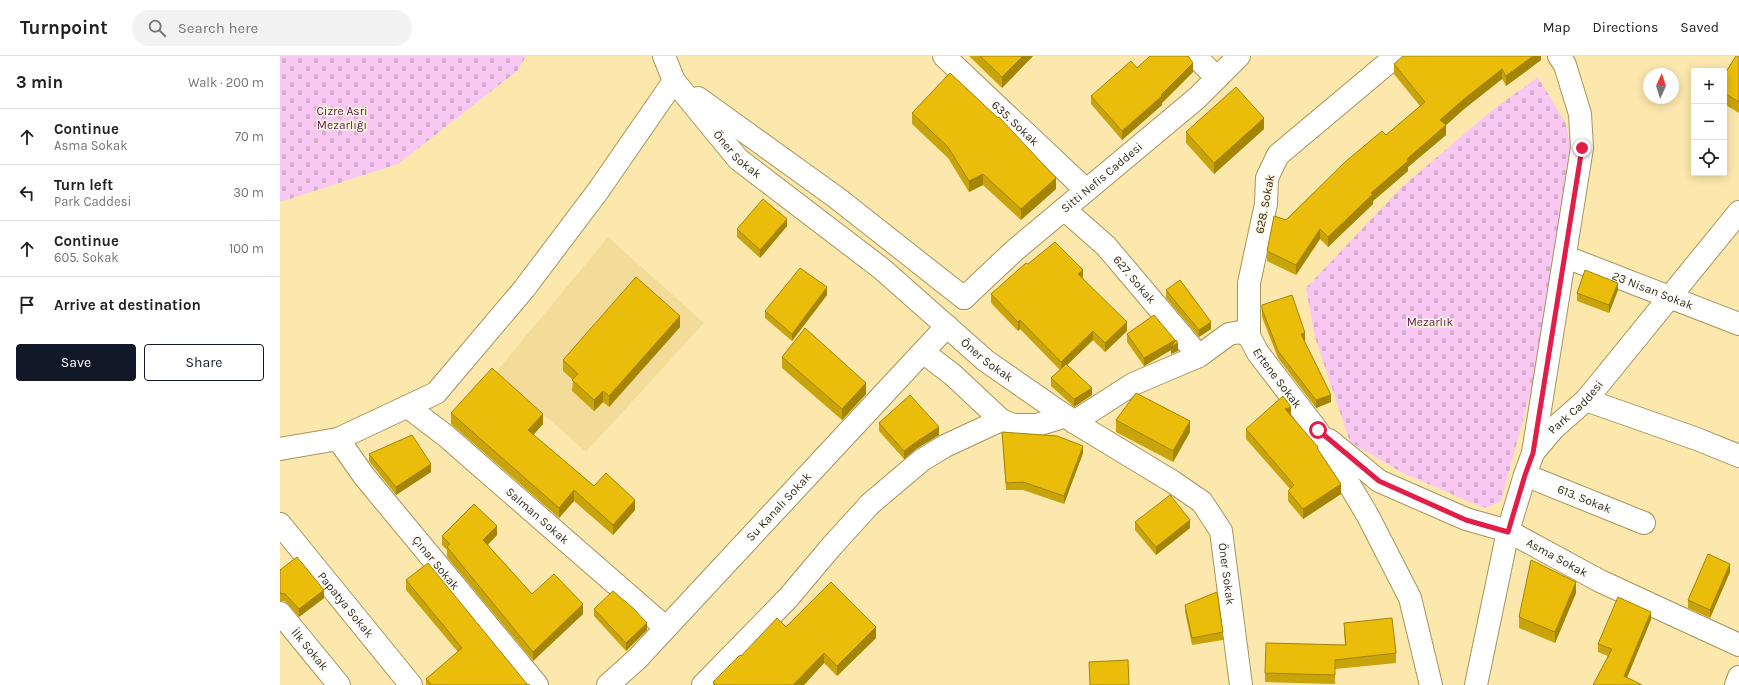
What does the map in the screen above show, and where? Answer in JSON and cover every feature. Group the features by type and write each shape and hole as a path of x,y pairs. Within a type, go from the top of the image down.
{"street":[{"name":"Öner Sokak","path":"664,56 674,81 738,159 882,269 986,361 1070,419 1173,482 1202,502 1221,531 1241,685"},
{"name":"635. Sokak","path":"944,56 1086,190"},
{"path":"1195,56 1217,78"},
{"name":"Sitti Nefis Caddesi","path":"674,81 837,198 964,298 1015,250 1197,98 1239,56"},
{"name":"628. Sokak","path":"1249,336 1249,283 1266,204 1267,178 1278,155 1396,56"},
{"path":"1533,453 1566,257 1582,148 1580,114 1565,65 1559,56"},
{"path":"280,449 338,439 436,393 524,289 598,192 674,81"},
{"name":"627. Sokak","path":"1064,209 1106,246 1199,356"},
{"name":"Park Caddesi","path":"1476,685 1508,532 1533,453 1553,429 1586,400 1739,212"},
{"name":"23 Nisan Sokak","path":"1566,257 1739,324"},
{"name":"Su Kanalı Sokak","path":"608,685 637,659 665,627 826,458 946,326"},
{"name":"Ertene Sokak","path":"1001,420 1013,425 1037,424 1070,419 1132,384 1199,356 1229,334 1240,332 1249,336 1258,353 1318,430 1368,516 1410,598 1431,685"},
{"path":"703,685 788,598 870,504 922,460 945,446 1001,420 953,375 923,352"},
{"path":"1586,400 1697,439 1739,456"},
{"name":"Salman Sokak","path":"408,407 457,446 665,627"},
{"name":"Asma Sokak","path":"1318,430 1379,481 1466,520 1508,532 1600,581 1739,645"},
{"name":"Çınar Sokak","path":"338,439 364,476 537,685"},
{"name":"613. Sokak","path":"1525,475 1644,523"},
{"name":"Papatya Sokak","path":"280,524 411,685"},
{"name":"İlk Sokak","path":"280,613 339,685"},
{"path":"1736,685 1739,677"}],"shaded area":[{"path":"608,237 704,323 586,452 496,372"}],"green space":[{"name":"Cizre Asri Mezarlığı","path":"280,56 526,56 517,71 398,164 280,202"},
{"name":"Mezarlık","path":"1538,77 1566,124 1570,146 1540,357 1501,501 1487,508 1479,506 1401,472 1350,442 1315,337 1306,288 1402,187 1491,111"}],"building":[{"path":"980,56 1023,56 1002,77"},
{"path":"1150,56 1188,56 1193,63 1161,95 1162,96 1122,131 1091,96 1131,61 1137,68"},
{"path":"1403,56 1533,56 1506,76 1502,69 1440,120 1446,125 1371,193 1373,194 1328,237 1320,229 1296,265 1267,251 1274,216 1286,220 1345,162 1382,131 1386,135 1425,102 1394,64"},
{"path":"1736,56 1739,56 1739,102 1727,95 1727,70"},
{"path":"950,73 998,118 999,117 1056,178 1021,209 983,174 969,181 948,147 912,113"},
{"path":"1236,87 1264,118 1214,163 1186,132"},
{"path":"763,199 787,219 760,250 737,229"},
{"path":"1055,242 1083,270 1078,274 1127,322 1105,343 1093,331 1061,362 1020,320 1018,322 991,294 1026,263 1028,264"},
{"path":"800,268 827,287 792,334 765,311"},
{"path":"1585,270 1618,283 1609,305 1577,293"},
{"path":"636,277 680,316 609,396 603,391 594,400 572,380 578,374 563,360"},
{"path":"1180,280 1211,322 1199,330 1166,290"},
{"path":"1292,295 1305,333 1301,334 1331,395 1316,400 1278,351 1262,309 1262,305"},
{"path":"1154,315 1175,340 1144,358 1127,334"},
{"path":"805,328 866,383 842,409 782,357"},
{"path":"1176,340 1178,343 1171,347"},
{"path":"1066,364 1092,388 1074,399 1051,378"},
{"path":"492,368 543,414 528,430 594,486 606,473 635,500 613,525 574,490 559,508 451,413"},
{"path":"1136,393 1190,421 1173,451 1116,420"},
{"path":"910,395 939,427 904,451 879,423"},
{"path":"1283,396 1291,407 1285,409 1318,447 1317,448 1341,484 1303,509 1288,491 1294,485 1246,429"},
{"path":"1002,432 1057,436 1083,446 1064,496 1023,482 1006,483"},
{"path":"412,435 431,464 396,487 369,454"},
{"path":"1170,495 1190,520 1156,547 1135,522"},
{"path":"474,504 497,526 483,540 532,594 554,574 583,604 533,652 447,547 450,544 442,536"},
{"path":"1708,554 1730,564 1710,610 1688,600"},
{"path":"297,557 324,590 299,609 285,594 280,593 280,570"},
{"path":"1531,560 1576,582 1555,632 1519,617"},
{"path":"428,563 527,684 530,685 432,685 426,679 462,648 406,580"},
{"path":"831,582 876,627 837,666 824,653 793,685 716,685 713,682 740,655 741,656 777,618 786,627"},
{"path":"613,591 633,608 647,623 626,643 594,609"},
{"path":"1217,592 1223,632 1192,638 1185,605"},
{"path":"1618,597 1651,612 1624,676 1642,685 1593,685 1612,649 1598,644"},
{"path":"1392,618 1396,653 1335,660 1335,675 1265,673 1266,643 1346,645 1344,623"},
{"path":"1128,660 1129,685 1090,685 1089,662"}],"route":[{"path":"1318,430 1379,481 1466,520 1508,532 1533,453 1566,257 1582,148"}]}
